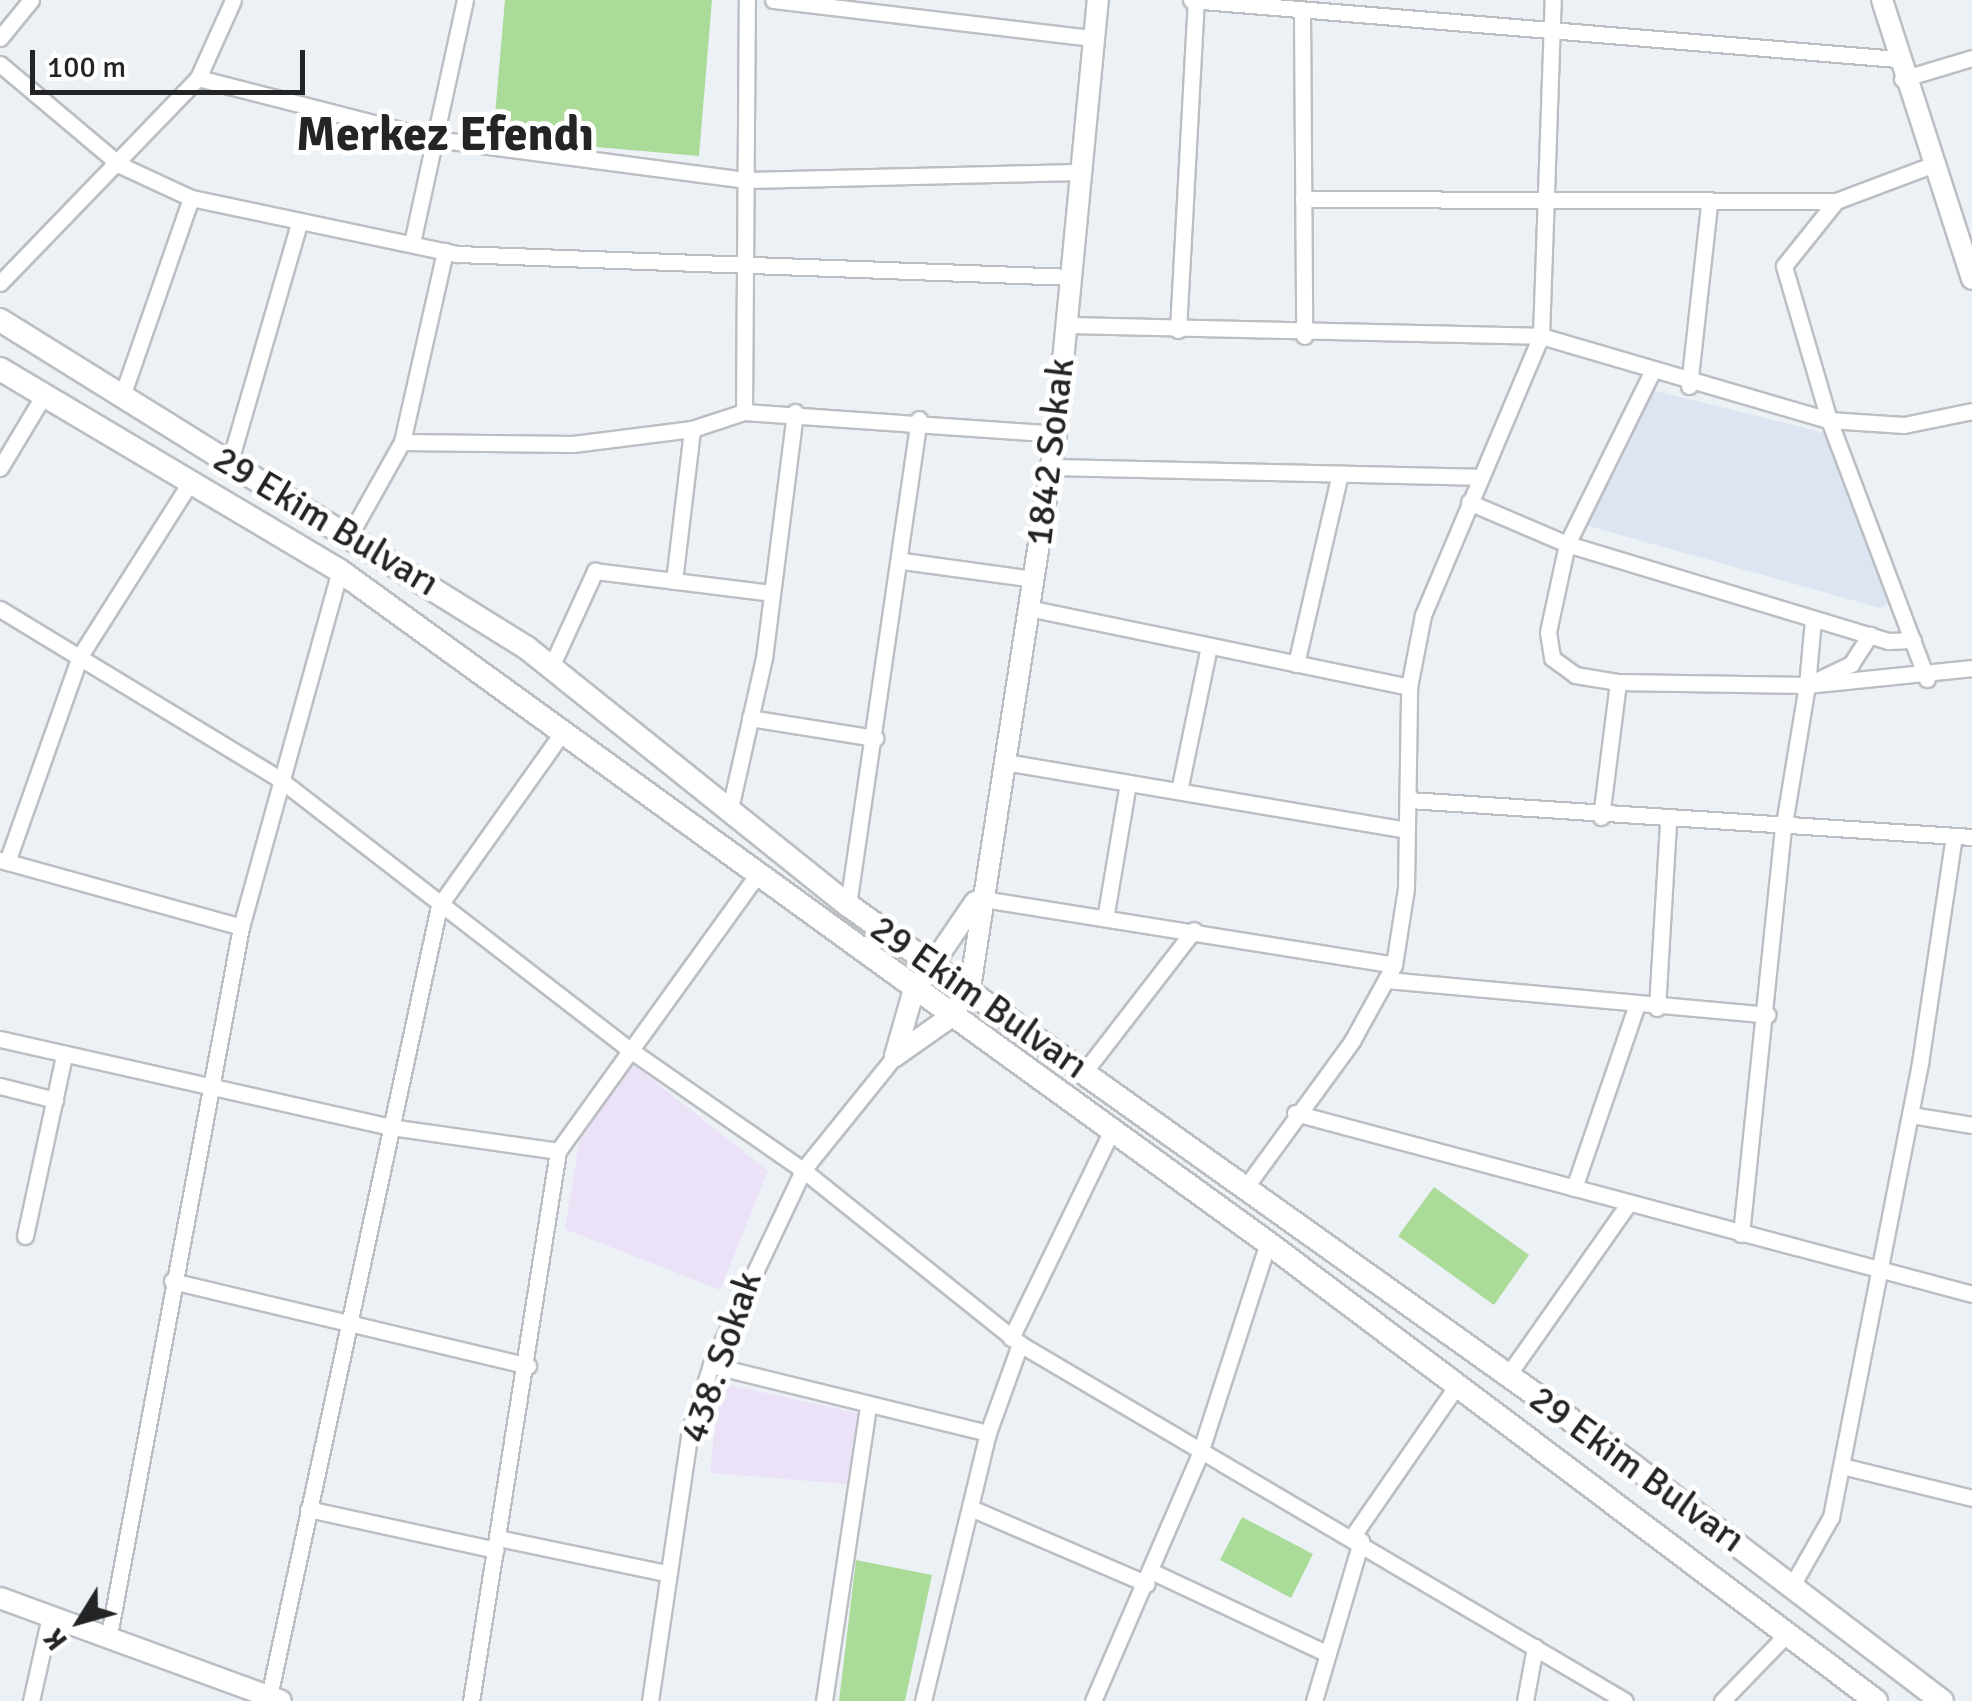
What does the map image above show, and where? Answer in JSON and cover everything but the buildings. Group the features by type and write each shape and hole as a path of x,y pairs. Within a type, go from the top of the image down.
{"main road":[{"name":"29 Ekim Bulvarı","path":"0,320 121,400 352,531 551,667 848,906 970,988 1794,1582 1942,1701"},
{"name":"29 Ekim Bulvarı","path":"0,370 340,571 564,730 913,993 1268,1243 1876,1701"}],"street":[{"path":"0,38 31,0"},
{"path":"0,284 120,165 198,78 233,0"},
{"path":"412,243 464,0"},
{"path":"744,412 742,266 747,0"},
{"path":"773,0 1094,38"},
{"name":"1842 Sokak","path":"977,899 1011,764 1033,609 1056,434 1098,0"},
{"path":"1178,330 1194,0 1900,69 1972,58"},
{"path":"1244,1188 1394,965 1406,888 1402,829 1408,800 1409,687 1423,615 1541,336 1540,197 1553,0"},
{"path":"1882,0 1900,69 1972,279"},
{"path":"1296,8 1304,336"},
{"path":"0,64 120,165 191,198 299,223 445,251 1072,277"},
{"path":"198,78 434,139 746,180 1080,172"},
{"path":"1303,199 1540,197 1710,205 1836,202 1932,165"},
{"path":"121,400 191,198"},
{"path":"1836,202 1784,266 1829,420 1927,679"},
{"path":"1689,386 1710,205"},
{"path":"230,461 299,223"},
{"path":"352,531 402,442 445,251"},
{"path":"1065,325 1304,336 1541,336 1689,386 1829,420 1904,425 1972,411"},
{"path":"1651,374 1567,544 1548,632 1552,658 1575,675 1618,682 1807,686 1927,679 1972,668"},
{"path":"0,468 42,398"},
{"path":"402,442 573,444 692,429 744,412 919,419 1056,434"},
{"path":"730,813 772,592 795,412"},
{"path":"848,906 903,561 919,419"},
{"path":"674,581 692,429"},
{"path":"1051,466 1479,477"},
{"path":"1296,664 1340,474"},
{"path":"190,482 80,656 3,861 241,927"},
{"path":"1468,502 1567,544 1870,635 1913,640"},
{"path":"903,561 1035,579"},
{"path":"109,1634 241,927 278,778 340,571"},
{"path":"551,667 595,571 772,592"},
{"path":"0,608 278,778 626,1047 804,1170 1016,1341 1199,1456 1357,1539 1625,1701"},
{"path":"1033,609 1409,687"},
{"path":"1742,1234 1783,830 1814,618"},
{"path":"1807,686 1851,664 1870,635"},
{"path":"1179,792 1209,646"},
{"path":"1601,817 1618,682"},
{"path":"750,718 875,738"},
{"path":"0,1598 109,1634 272,1700 308,1509 439,906 564,730"},
{"path":"1011,764 1402,829"},
{"path":"1106,913 1128,783"},
{"path":"1408,800 1783,830 1953,841 1972,837"},
{"path":"1656,1008 1668,822"},
{"path":"1794,1582 1816,1555 1842,1466 1911,1116 1953,841"},
{"path":"471,1701 528,1366 558,1151 626,1047 757,875"},
{"path":"977,899 1106,913 1394,965"},
{"path":"895,1056 913,993 977,899"},
{"path":"895,1056 949,1018 970,988 977,899"},
{"path":"1084,1072 1194,930"},
{"path":"1386,980 1636,1007 1767,1015"},
{"path":"1574,1188 1636,1007"},
{"path":"0,1039 390,1127 558,1151"},
{"path":"25,1236 64,1055"},
{"name":"438. Sokak","path":"650,1701 690,1430 711,1366 804,1170 895,1056"},
{"path":"0,1086 55,1100"},
{"path":"1295,1113 1972,1294"},
{"path":"1911,1116 1972,1125"},
{"path":"923,1701 973,1509 988,1433 1016,1341 1112,1130"},
{"path":"1508,1375 1629,1203"},
{"path":"1093,1701 1150,1578 1199,1456 1268,1243"},
{"path":"172,1281 528,1366"},
{"path":"711,1366 988,1433"},
{"path":"1314,1701 1357,1539 1458,1384"},
{"path":"824,1701 868,1407"},
{"path":"1842,1466 1972,1498"},
{"path":"308,1509 666,1573"},
{"path":"973,1509 1150,1578 1328,1654"},
{"path":"31,1701 50,1616"},
{"path":"1722,1701 1788,1632"},
{"path":"1525,1701 1535,1647"}],"shaded area":[{"path":"1652,390 1825,433 1889,603 1880,608 1585,525"},
{"path":"631,1063 768,1171 720,1290 565,1229 581,1131"},
{"path":"720,1383 858,1413 847,1484 710,1473"}],"green space":[{"path":"505,0 712,0 699,156 493,138"},
{"path":"1434,1187 1529,1255 1494,1305 1398,1236"},
{"path":"1242,1517 1313,1554 1291,1598 1220,1560"},
{"path":"856,1560 932,1575 905,1701 839,1701"}],"district":[{"name":"Merkez Efendı","path":"445,135"}]}
